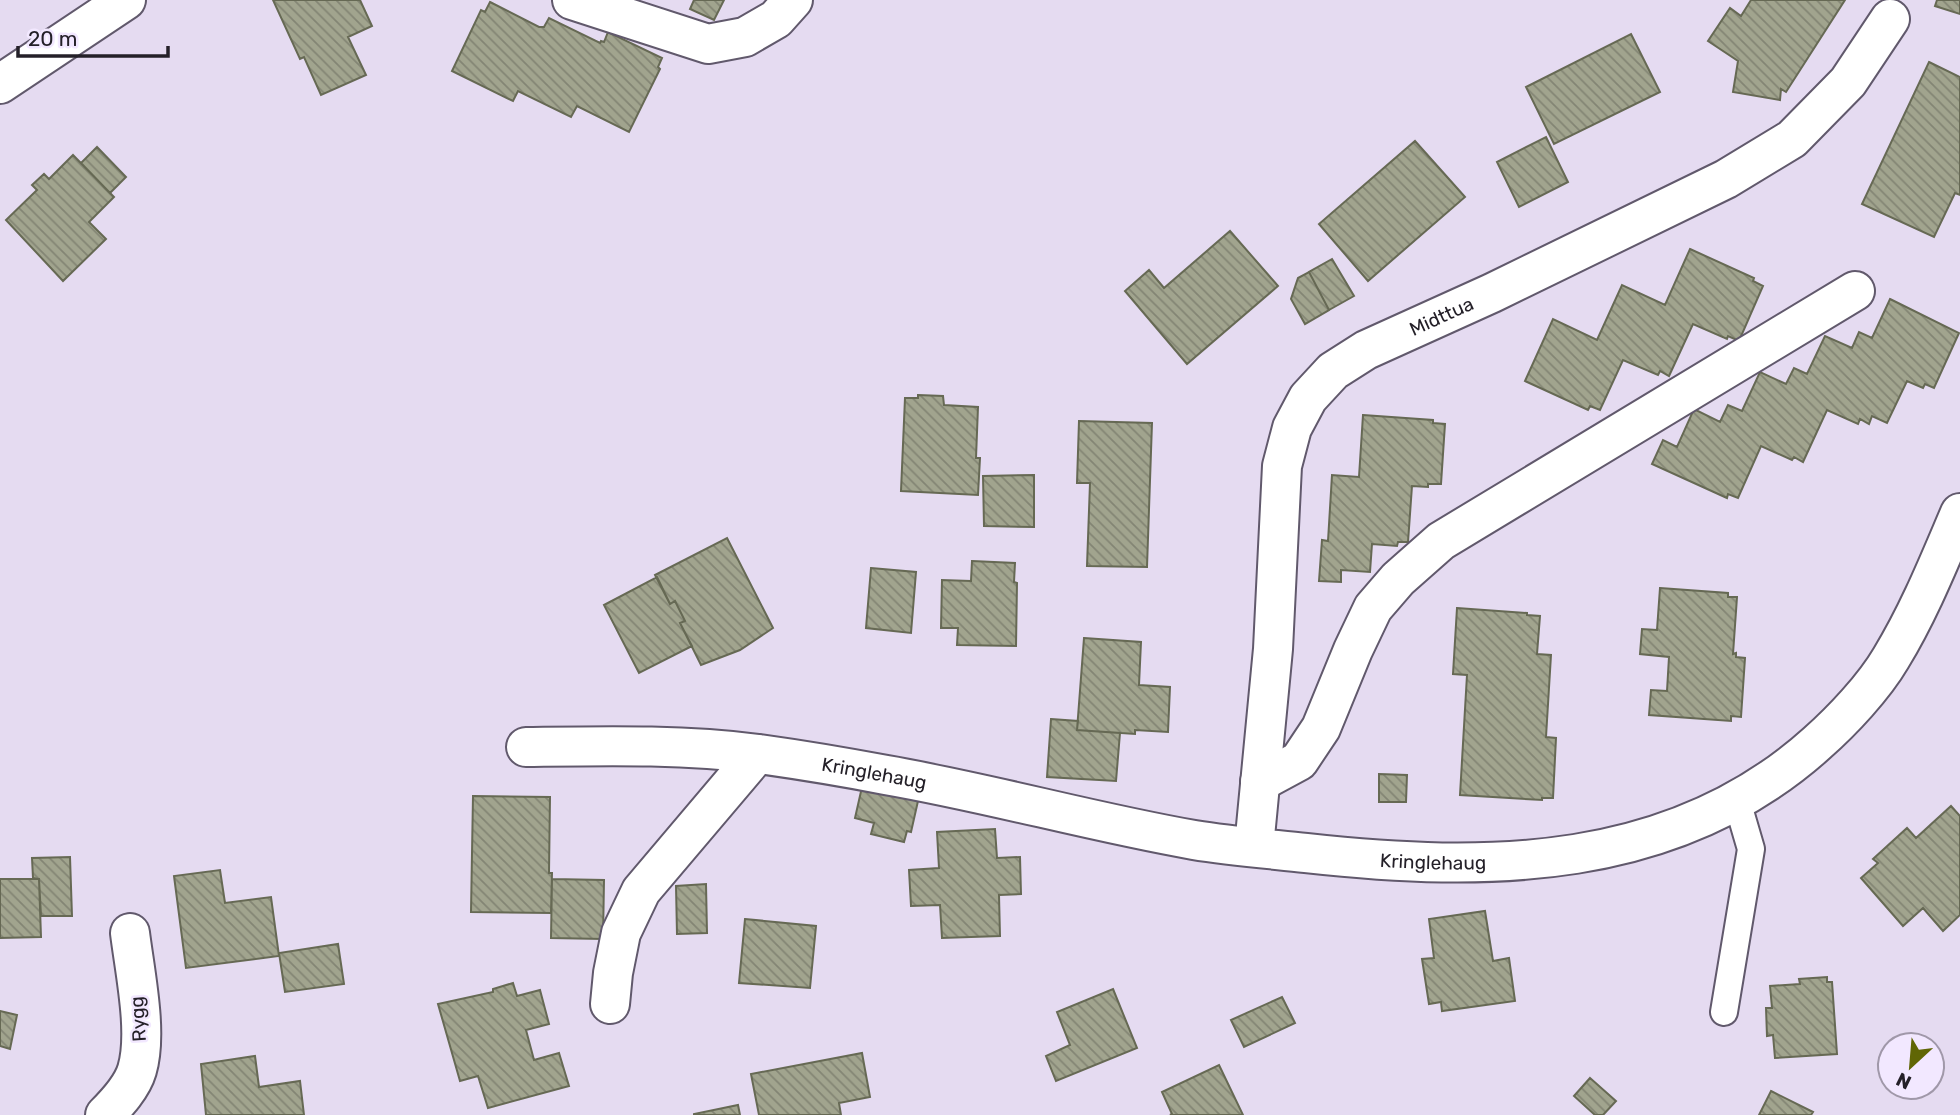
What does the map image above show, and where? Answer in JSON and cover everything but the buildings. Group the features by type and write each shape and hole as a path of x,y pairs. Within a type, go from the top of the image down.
{"street":[{"path":"0,84 126,0"},
{"path":"572,0 708,44 745,37 776,19 793,0"},
{"name":"Midttua","path":"1254,847 1273,649 1282,466 1292,428 1308,398 1334,371 1366,349 1492,293 1726,179 1792,139 1848,82 1890,19"},
{"path":"1260,782 1299,761 1321,728 1373,608 1398,579 1441,541 1855,291"},
{"name":"Kringlehaug","path":"526,747 629,745 757,754 889,775 1195,840 1387,862 1488,862 1577,855 1690,824 1737,801 1817,744 1851,709 1889,662 1921,602 1960,513"},
{"path":"610,1003 621,933 641,891 757,754"},
{"name":"Rygg","path":"120,1110 137,1072 142,1041 130,933"}],"lane":[{"path":"1724,1012 1751,849 1737,801"}]}
